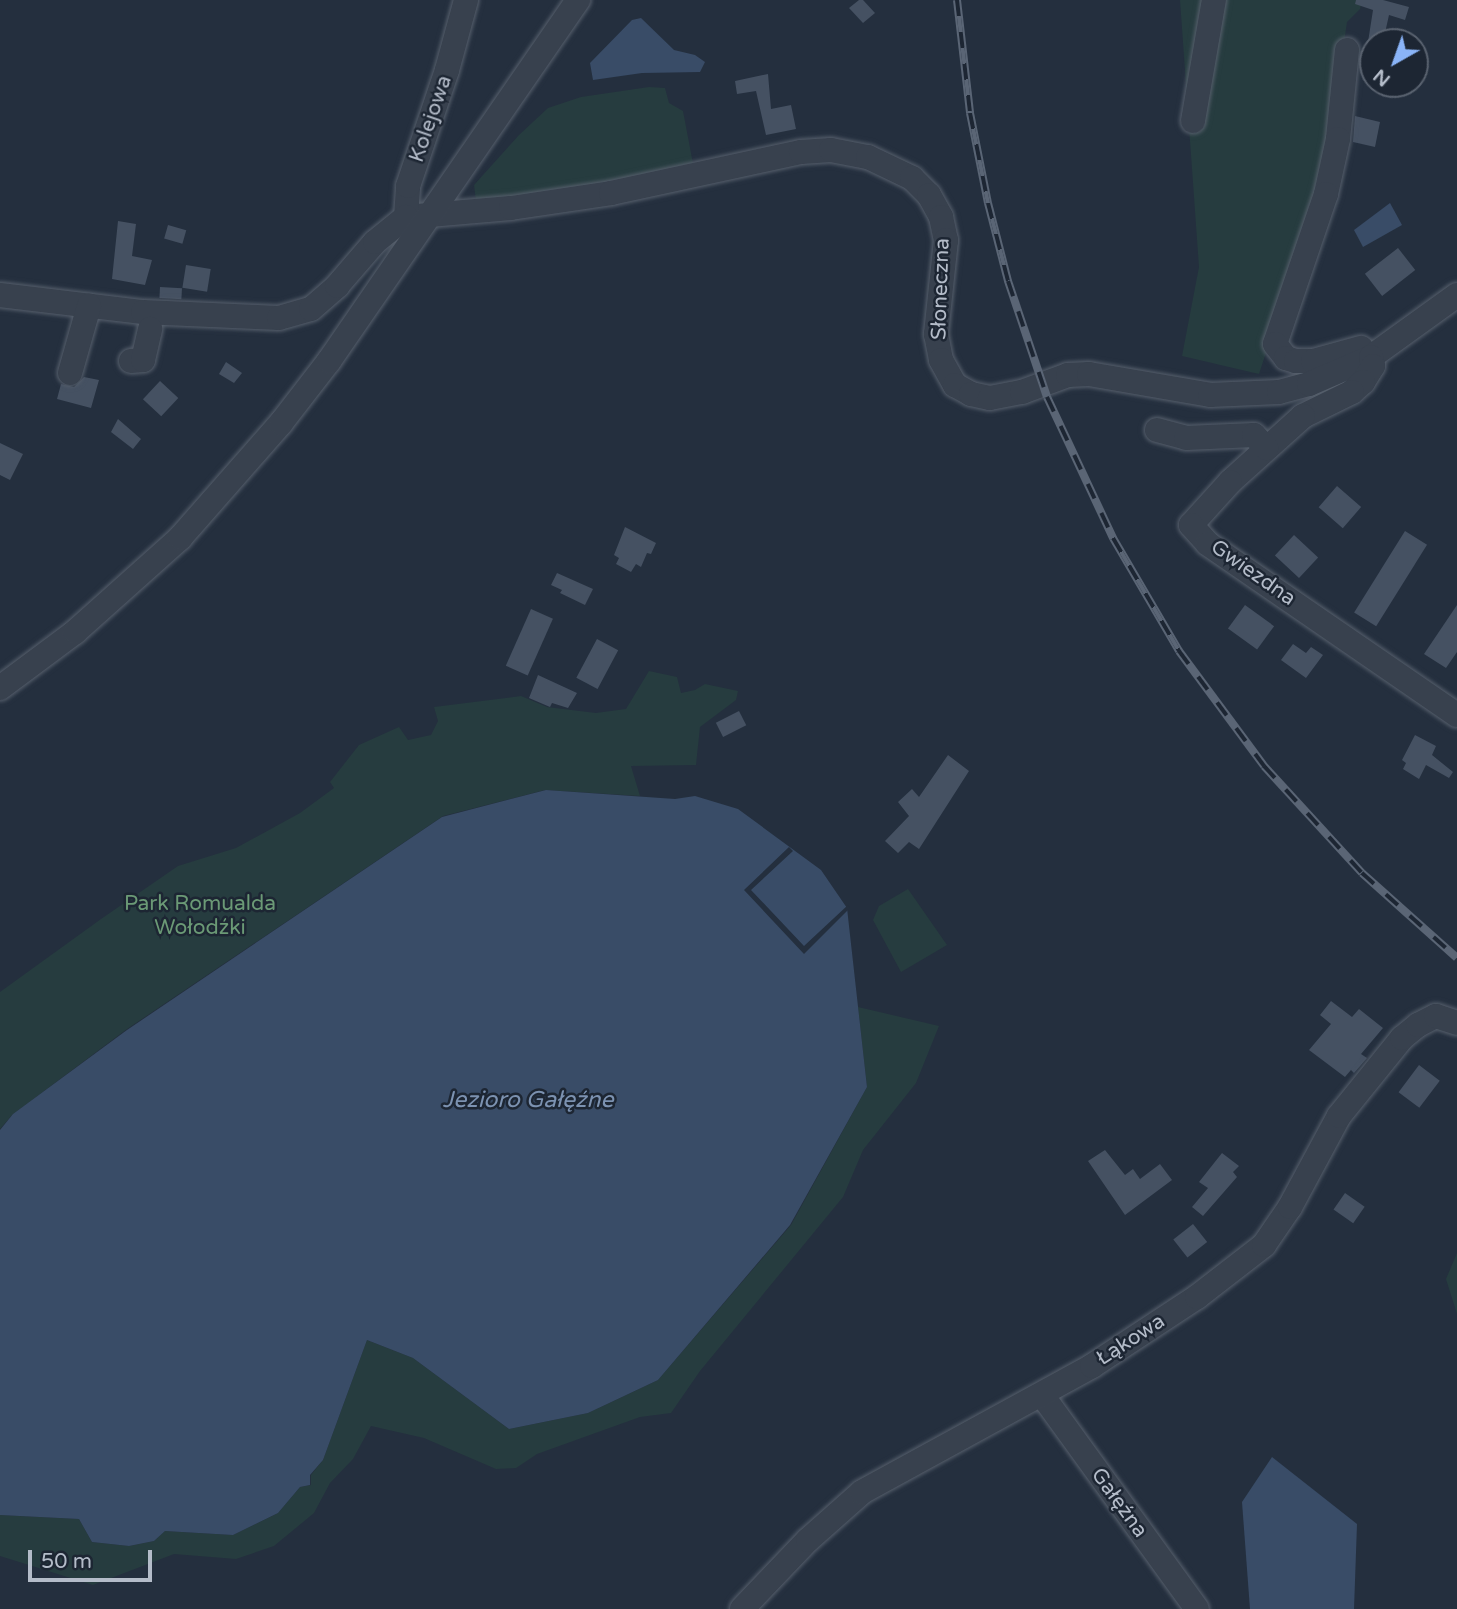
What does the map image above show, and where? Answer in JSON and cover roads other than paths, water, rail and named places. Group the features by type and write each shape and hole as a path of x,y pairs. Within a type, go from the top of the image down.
{"street":[{"name":"Kolejowa","path":"417,216 408,186 447,70 466,0"},
{"path":"0,688 75,632 180,538 281,423 321,371 417,216 578,0"},
{"path":"1193,121 1214,0"},
{"path":"1347,50 1338,139 1326,194 1275,344 1286,358 1296,361 1313,360 1363,348 1371,357"},
{"name":"Słoneczna","path":"417,216 611,194 801,152 831,150 869,157 912,178 929,195 941,217 946,240 936,334 941,360 955,385 971,394 990,398 1022,392 1068,375 1116,378 1229,396 1279,392 1309,384 1371,357 1457,295"},
{"path":"0,295 156,313 279,318 311,309 337,286 375,242 417,216"},
{"path":"70,373 89,306"},
{"path":"131,361 143,360 150,329"},
{"name":"Gwiezdna","path":"1371,357 1373,366 1357,387 1303,416 1230,482 1191,525 1209,544 1457,715"},
{"path":"1157,430 1186,438 1254,435 1266,448"},
{"name":"Łąkowa","path":"742,1609 808,1540 862,1492 1042,1395 1197,1297 1264,1245 1290,1208 1339,1116 1402,1038 1418,1025 1436,1016 1457,1023"},
{"name":"Gałęźna","path":"1042,1395 1197,1609"}],"water":[{"path":"641,18 674,50 695,55 705,62 700,72 642,73 593,80 590,63 632,20"},
{"path":"1390,203 1402,225 1363,247 1354,230"},
{"name":"Jezioro Gałęźne","path":"546,790 675,799 695,796 738,809 821,870 847,908 867,1087 790,1225 658,1380 588,1413 509,1429 413,1358 367,1340 323,1460 310,1475 310,1485 300,1487 278,1513 233,1535 165,1531 154,1541 129,1546 92,1542 79,1519 0,1515 0,1130 13,1114 127,1030 442,817"},
{"path":"1272,1457 1357,1524 1354,1609 1250,1609 1242,1502"}],"railway":[{"path":"957,0 970,113 988,203 1008,281 1047,397 1113,538 1179,651 1264,766 1362,873 1457,958"}],"park label":[{"name":"Park Romualda Wołodźki","path":"200,916"}]}
